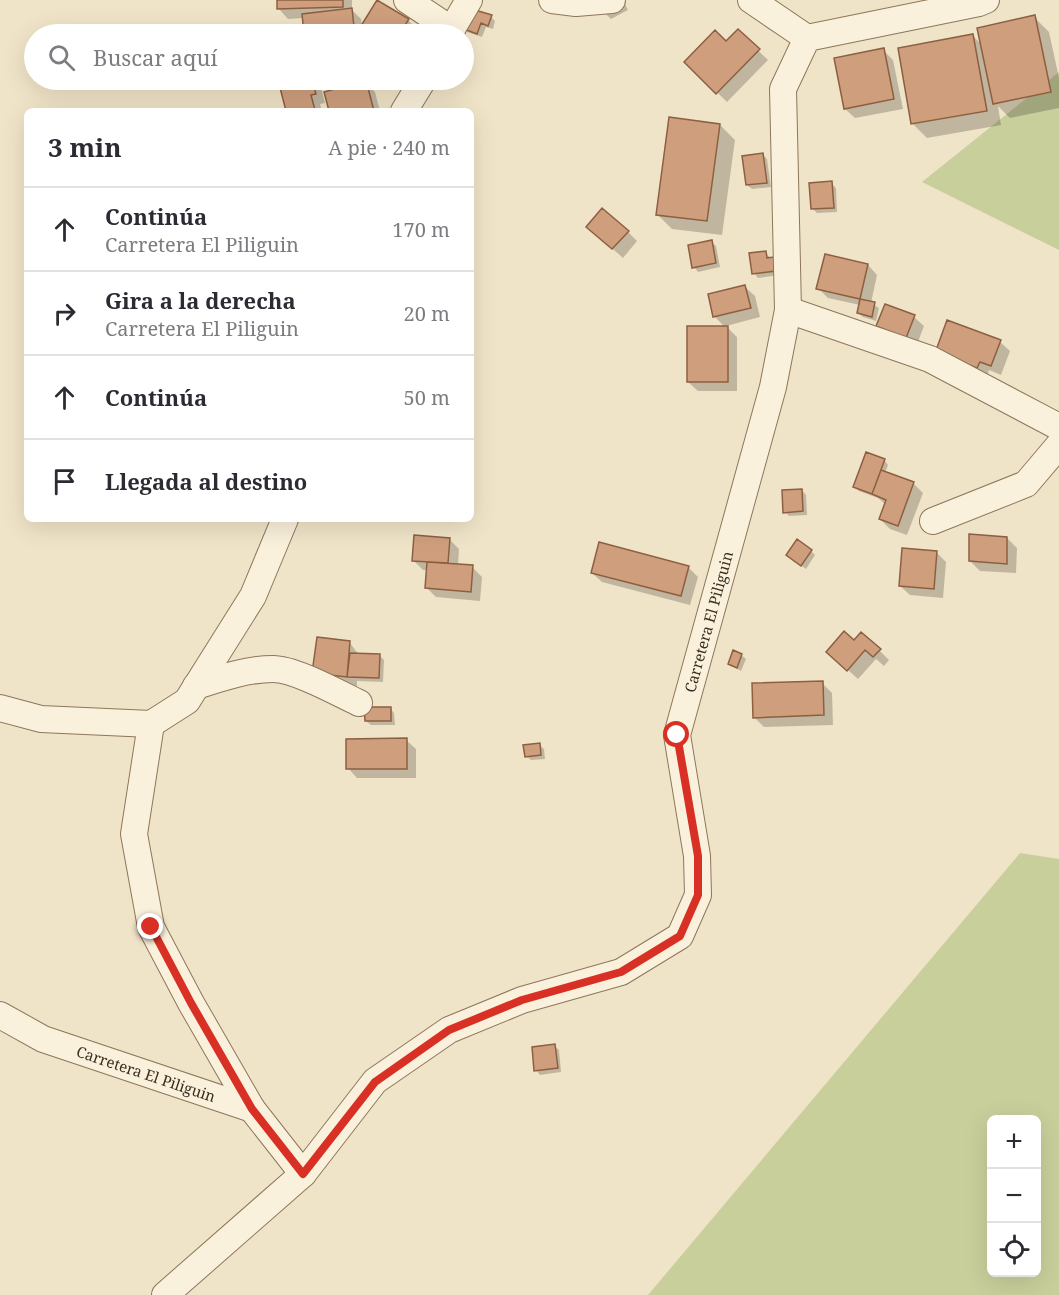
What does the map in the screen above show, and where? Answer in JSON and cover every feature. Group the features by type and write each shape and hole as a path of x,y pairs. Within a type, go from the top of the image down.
{"street":[{"path":"407,0 440,24"},
{"path":"456,24 469,0"},
{"path":"552,0 576,3 612,0"},
{"path":"752,0 807,38 986,0"},
{"name":"Carretera El Piliguin","path":"165,1295 303,1174 375,1082 449,1030 522,1000 621,972 680,936 698,895 698,856 677,735 773,387 788,310 783,89 807,38"},
{"path":"407,108 417,90"},
{"path":"788,310 930,359 1059,427"},
{"path":"933,521 1026,484 1059,446"},
{"path":"0,708 41,719 151,724 187,701 252,596 284,522"},
{"path":"196,686 231,675 274,669 311,680 359,703"},
{"path":"151,724 134,834 151,927 191,1003 252,1109 303,1174"},
{"name":"Carretera El Piliguin","path":"0,1015 43,1039 252,1109"}],"green space":[{"path":"1059,72 1059,250 922,182"},
{"path":"1020,853 1059,859 1059,1295 648,1295"}],"building":[{"path":"277,0 343,0 343,7 277,9"},
{"path":"377,0 409,19 406,24 362,24"},
{"path":"352,8 354,24 303,24 302,14"},
{"path":"475,10 492,15 488,26 481,23 477,34 474,33 474,24 464,24"},
{"path":"1035,15 1051,92 993,104 977,28"},
{"path":"738,29 760,49 716,94 684,62 715,30 726,41"},
{"path":"973,34 987,111 911,124 898,48"},
{"path":"884,48 894,99 844,109 834,58"},
{"path":"281,90 315,90 316,94 311,95 314,108 285,108"},
{"path":"369,90 373,108 328,108 324,92"},
{"path":"669,117 720,124 707,221 656,215"},
{"path":"763,153 767,183 746,185 742,156"},
{"path":"832,181 834,208 811,209 809,183"},
{"path":"602,208 629,231 612,249 586,227"},
{"path":"712,240 716,263 692,268 688,245"},
{"path":"766,251 767,258 774,257 776,271 752,274 749,253"},
{"path":"825,254 868,264 860,299 816,289"},
{"path":"745,285 751,308 713,317 708,294"},
{"path":"860,299 875,302 872,317 857,313"},
{"path":"885,304 915,315 906,338 876,326"},
{"path":"947,320 1001,340 991,366 980,362 977,368 935,353"},
{"path":"687,326 728,326 728,382 687,382"},
{"path":"866,452 885,459 872,494 853,487"},
{"path":"881,470 914,482 898,526 879,519 886,500 872,494"},
{"path":"802,489 803,511 783,513 782,490"},
{"path":"969,534 1007,537 1007,564 969,561"},
{"path":"414,535 450,538 448,563 412,561"},
{"path":"797,539 812,550 801,566 786,555"},
{"path":"599,542 689,566 681,596 591,573"},
{"path":"902,548 937,551 934,589 899,586"},
{"path":"427,562 473,565 471,592 425,588"},
{"path":"844,631 854,640 861,632 881,649 873,657 865,650 847,671 826,652"},
{"path":"317,637 350,641 347,677 312,673"},
{"path":"733,650 742,654 737,668 728,664"},
{"path":"350,653 380,654 379,678 347,677"},
{"path":"823,681 824,715 753,718 752,683"},
{"path":"364,707 391,707 391,721 365,721"},
{"path":"407,738 407,769 346,769 346,739"},
{"path":"540,743 541,755 525,757 523,745"},
{"path":"555,1044 558,1068 534,1071 532,1047"}],"route":[{"path":"151,927 191,1003 252,1109 303,1174 375,1082 449,1030 522,1000 621,972 680,936 698,895 698,856 677,735"}]}
